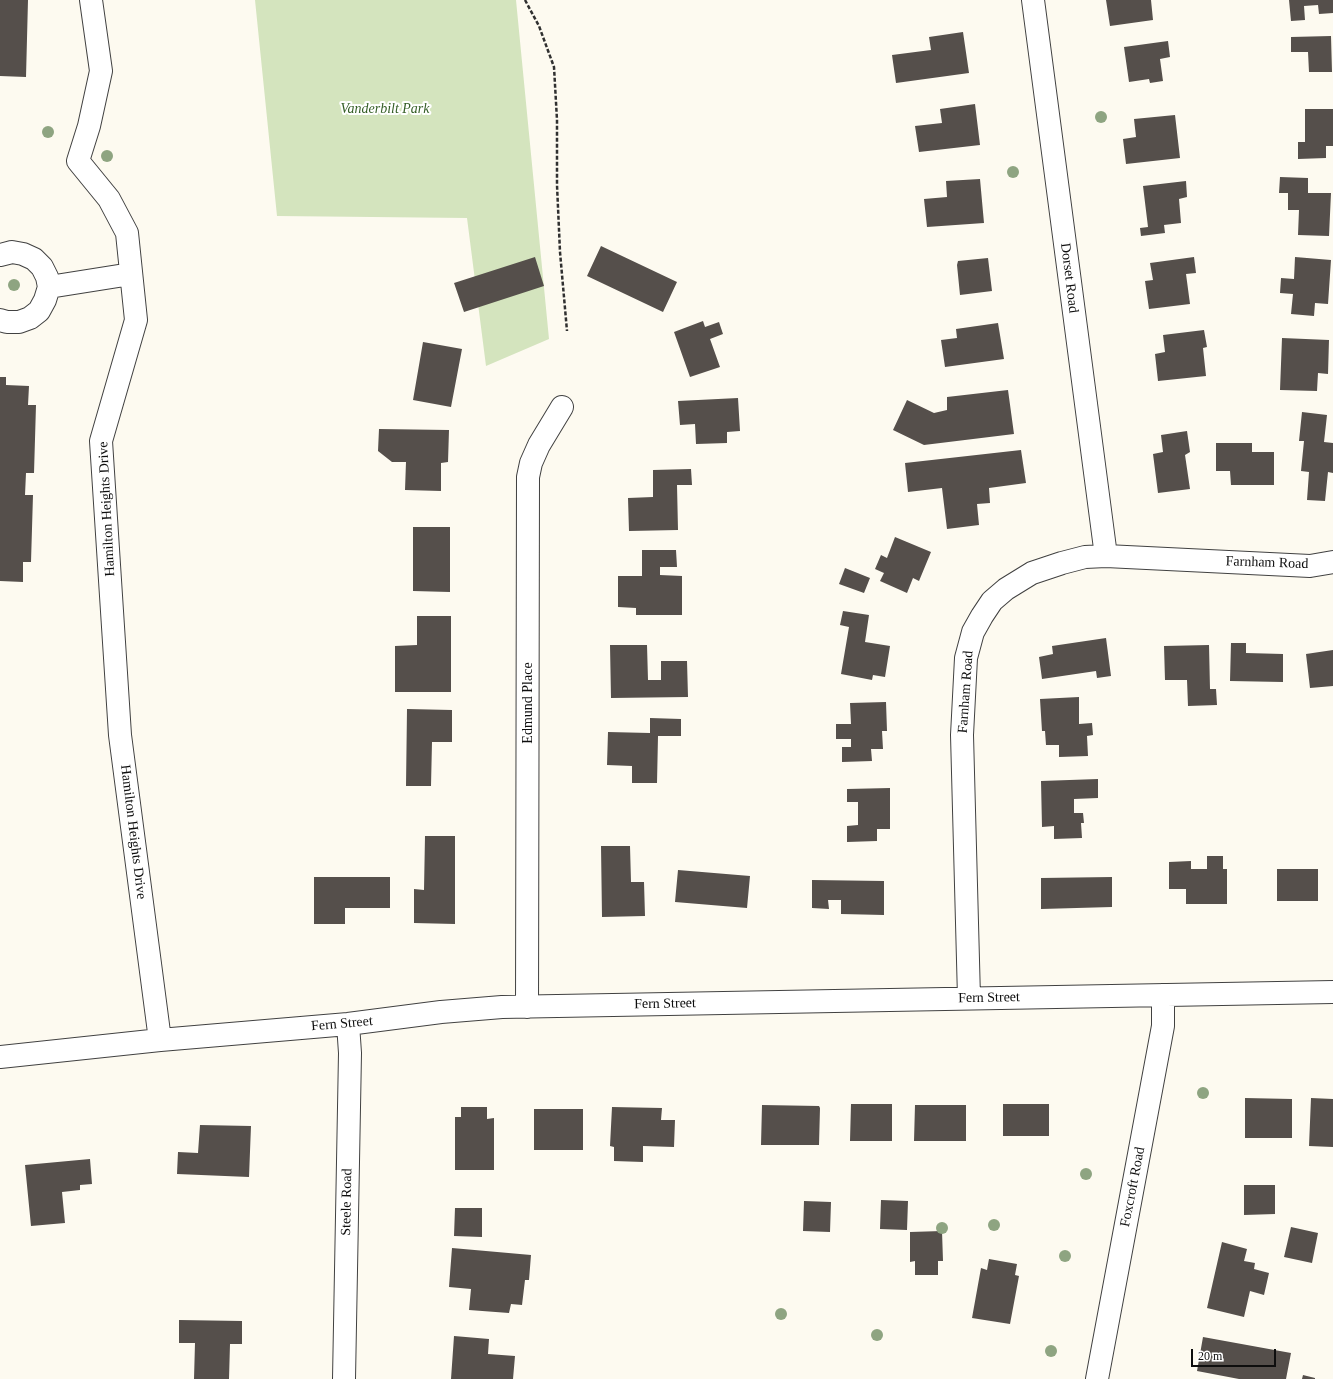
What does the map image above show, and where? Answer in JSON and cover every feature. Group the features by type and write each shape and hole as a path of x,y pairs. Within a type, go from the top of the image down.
{"street":[{"name":"Hamilton Heights Drive","path":"92,0 101,71 89,126 78,162 109,199 127,233 132,274 136,320 101,441 120,735 160,1040"},
{"name":"Dorset Road","path":"1033,0 1106,556"},
{"path":"0,255 12,252 24,254 34,259 42,267 47,277 49,287 45,300 39,311 30,318 19,322 7,322 0,320"},
{"path":"49,287 132,274"},
{"name":"Edmund Place","path":"527,1007 528,477 531,463 539,445 562,407"},
{"name":"Farnham Road","path":"969,998 962,735 966,658 973,632 992,601 1006,588 1032,573 1084,557 1106,556 1310,566 1333,562"},
{"name":"Fern Street","path":"0,1057 160,1040 348,1024 480,1008 1333,992"},
{"name":"Foxcroft Road","path":"1097,1379 1163,1026 1163,995"},
{"name":"Steele Road","path":"344,1379 350,1053 348,1024"}],"path":[{"path":"525,0 539,26 554,67 558,120 557,185 560,252 567,331"}],"green space":[{"name":"Vanderbilt Park","path":"255,0 516,0 549,339 486,366 467,218 277,216"}],"building":[{"path":"0,0 28,0 26,77 0,76"},
{"path":"1106,0 1151,0 1153,20 1110,26"},
{"path":"1289,0 1333,0 1333,13 1319,14 1318,5 1304,6 1305,20 1291,21"},
{"path":"963,32 969,73 896,83 892,55 931,50 929,37"},
{"path":"1331,36 1332,72 1309,72 1308,52 1291,52 1291,37"},
{"path":"1168,41 1170,57 1160,59 1163,81 1150,83 1149,79 1129,82 1124,47"},
{"path":"975,104 980,145 919,152 915,126 942,123 940,109"},
{"path":"1305,109 1333,109 1333,146 1326,146 1326,158 1298,159 1298,142 1305,142"},
{"path":"1175,115 1180,158 1126,164 1123,139 1136,137 1134,119"},
{"path":"1280,177 1308,178 1308,193 1331,193 1329,236 1298,235 1299,210 1288,210 1288,193 1279,193"},
{"path":"980,179 984,223 927,227 924,199 947,197 946,181"},
{"path":"1186,181 1187,197 1179,199 1181,223 1164,225 1165,233 1141,236 1140,228 1148,227 1143,186"},
{"path":"601,246 677,282 663,312 587,276"},
{"path":"535,257 544,286 464,312 454,283"},
{"path":"1194,257 1196,273 1186,274 1190,304 1149,309 1145,281 1153,280 1150,263"},
{"path":"1295,257 1331,260 1328,304 1315,303 1314,316 1291,314 1293,294 1280,293 1281,278 1294,279"},
{"path":"988,258 992,291 960,295 957,265 958,261"},
{"path":"703,321 705,327 719,322 723,334 710,339 720,367 690,377 674,332"},
{"path":"998,323 1004,359 945,367 941,340 957,338 956,329"},
{"path":"1204,330 1207,347 1203,348 1206,376 1158,381 1155,354 1165,352 1163,335"},
{"path":"1282,338 1329,340 1328,374 1318,373 1317,391 1280,390"},
{"path":"423,342 462,349 451,407 413,400"},
{"path":"0,377 6,377 6,385 29,386 28,405 36,405 34,473 26,473 25,495 33,495 31,562 23,562 23,582 0,581"},
{"path":"1008,390 1014,434 924,445 893,430 907,400 934,413 947,410 947,397"},
{"path":"738,398 740,431 727,432 727,443 696,444 695,424 680,425 678,401"},
{"path":"1302,412 1327,415 1324,442 1333,443 1333,473 1328,472 1325,501 1307,500 1309,472 1301,471 1304,441 1299,441"},
{"path":"379,429 449,430 448,462 441,463 441,491 405,490 406,462 392,462 378,451"},
{"path":"1187,431 1190,452 1185,455 1190,489 1158,493 1153,454 1163,452 1161,435"},
{"path":"1216,443 1252,443 1252,452 1274,452 1274,485 1231,485 1230,471 1216,471"},
{"path":"1021,450 1026,483 989,488 990,503 977,504 979,525 947,529 942,488 908,492 905,463"},
{"path":"691,469 692,485 677,485 678,530 629,531 628,498 653,497 653,470"},
{"path":"413,527 450,527 450,592 413,591"},
{"path":"895,537 931,552 919,581 913,578 907,593 880,581 884,573 875,569 881,555 887,558"},
{"path":"642,550 676,550 677,567 660,567 660,575 682,576 682,615 636,615 636,608 618,607 618,576 642,576"},
{"path":"845,568 870,578 864,593 839,584"},
{"path":"843,611 869,615 865,642 890,646 885,677 873,675 872,680 841,674 849,627 840,625"},
{"path":"417,616 451,616 451,692 395,692 395,646 417,645"},
{"path":"1106,638 1111,676 1097,678 1096,671 1042,679 1039,657 1053,654 1052,646"},
{"path":"1231,643 1246,643 1246,653 1283,654 1283,682 1230,681"},
{"path":"610,645 647,645 648,680 661,680 661,661 687,661 688,697 611,698"},
{"path":"1209,645 1210,689 1216,689 1217,705 1188,706 1187,680 1165,680 1164,646"},
{"path":"1333,650 1333,686 1310,688 1306,654"},
{"path":"1079,697 1079,724 1092,723 1093,735 1087,736 1088,756 1059,757 1059,745 1046,745 1045,731 1042,731 1040,699"},
{"path":"886,702 887,731 882,731 883,749 871,749 872,761 842,762 842,747 851,747 851,739 836,739 836,724 851,724 850,703"},
{"path":"407,709 452,710 452,742 432,742 431,786 406,786"},
{"path":"650,718 681,719 681,736 658,736 657,783 632,783 632,766 607,765 608,732 650,733"},
{"path":"1098,779 1098,798 1074,799 1074,813 1083,813 1084,823 1081,823 1082,838 1054,839 1054,826 1042,827 1041,781"},
{"path":"890,788 890,829 877,829 877,841 847,842 847,826 858,825 858,802 847,802 847,789"},
{"path":"425,836 455,836 455,924 414,923 414,889 424,890"},
{"path":"601,846 630,846 631,882 644,882 645,916 602,917"},
{"path":"1207,856 1223,856 1223,869 1227,869 1227,904 1186,904 1186,889 1169,889 1169,862 1191,861 1191,869 1207,869"},
{"path":"1277,869 1318,869 1318,901 1277,901"},
{"path":"678,870 750,876 747,908 675,902"},
{"path":"314,877 390,877 390,908 345,908 345,924 314,924"},
{"path":"1112,877 1112,907 1041,909 1041,878"},
{"path":"812,880 884,881 884,915 841,914 841,900 828,900 829,909 812,908"},
{"path":"1245,1098 1292,1099 1292,1138 1245,1138"},
{"path":"1311,1098 1333,1099 1333,1147 1309,1146"},
{"path":"851,1104 892,1104 892,1141 850,1141"},
{"path":"1003,1104 1049,1104 1049,1136 1003,1136"},
{"path":"762,1105 819,1106 819,1145 761,1145"},
{"path":"915,1105 966,1105 966,1141 914,1141"},
{"path":"461,1107 487,1107 487,1119 494,1118 494,1170 455,1170 455,1117 461,1117"},
{"path":"612,1107 662,1108 661,1120 675,1120 674,1147 643,1146 643,1162 614,1161 614,1147 610,1146"},
{"path":"534,1109 583,1109 583,1150 534,1150"},
{"path":"200,1125 251,1126 249,1177 177,1174 178,1152 198,1153"},
{"path":"90,1159 92,1184 80,1185 80,1190 62,1192 65,1223 31,1226 25,1165"},
{"path":"1244,1185 1275,1185 1275,1214 1244,1215"},
{"path":"881,1200 908,1201 907,1230 880,1229"},
{"path":"804,1201 831,1202 830,1232 803,1231"},
{"path":"455,1208 482,1208 482,1237 454,1236"},
{"path":"1291,1227 1318,1233 1312,1263 1284,1257"},
{"path":"942,1231 943,1261 938,1261 938,1275 915,1275 915,1261 910,1262 910,1232"},
{"path":"1222,1242 1247,1249 1244,1261 1255,1263 1254,1269 1269,1273 1264,1295 1250,1291 1244,1317 1207,1308"},
{"path":"452,1248 531,1255 529,1280 525,1280 522,1305 511,1304 509,1313 469,1310 471,1289 449,1287"},
{"path":"989,1259 1017,1264 1015,1275 1019,1276 1010,1324 972,1318 981,1268 987,1270"},
{"path":"179,1320 242,1321 242,1344 230,1344 229,1379 194,1379 195,1343 179,1343"},
{"path":"454,1336 489,1339 488,1354 515,1356 513,1379 451,1379"},
{"path":"1203,1337 1291,1353 1286,1379 1239,1379 1197,1371"},
{"path":"1303,1375 1315,1378 1315,1379 1302,1379"}]}
